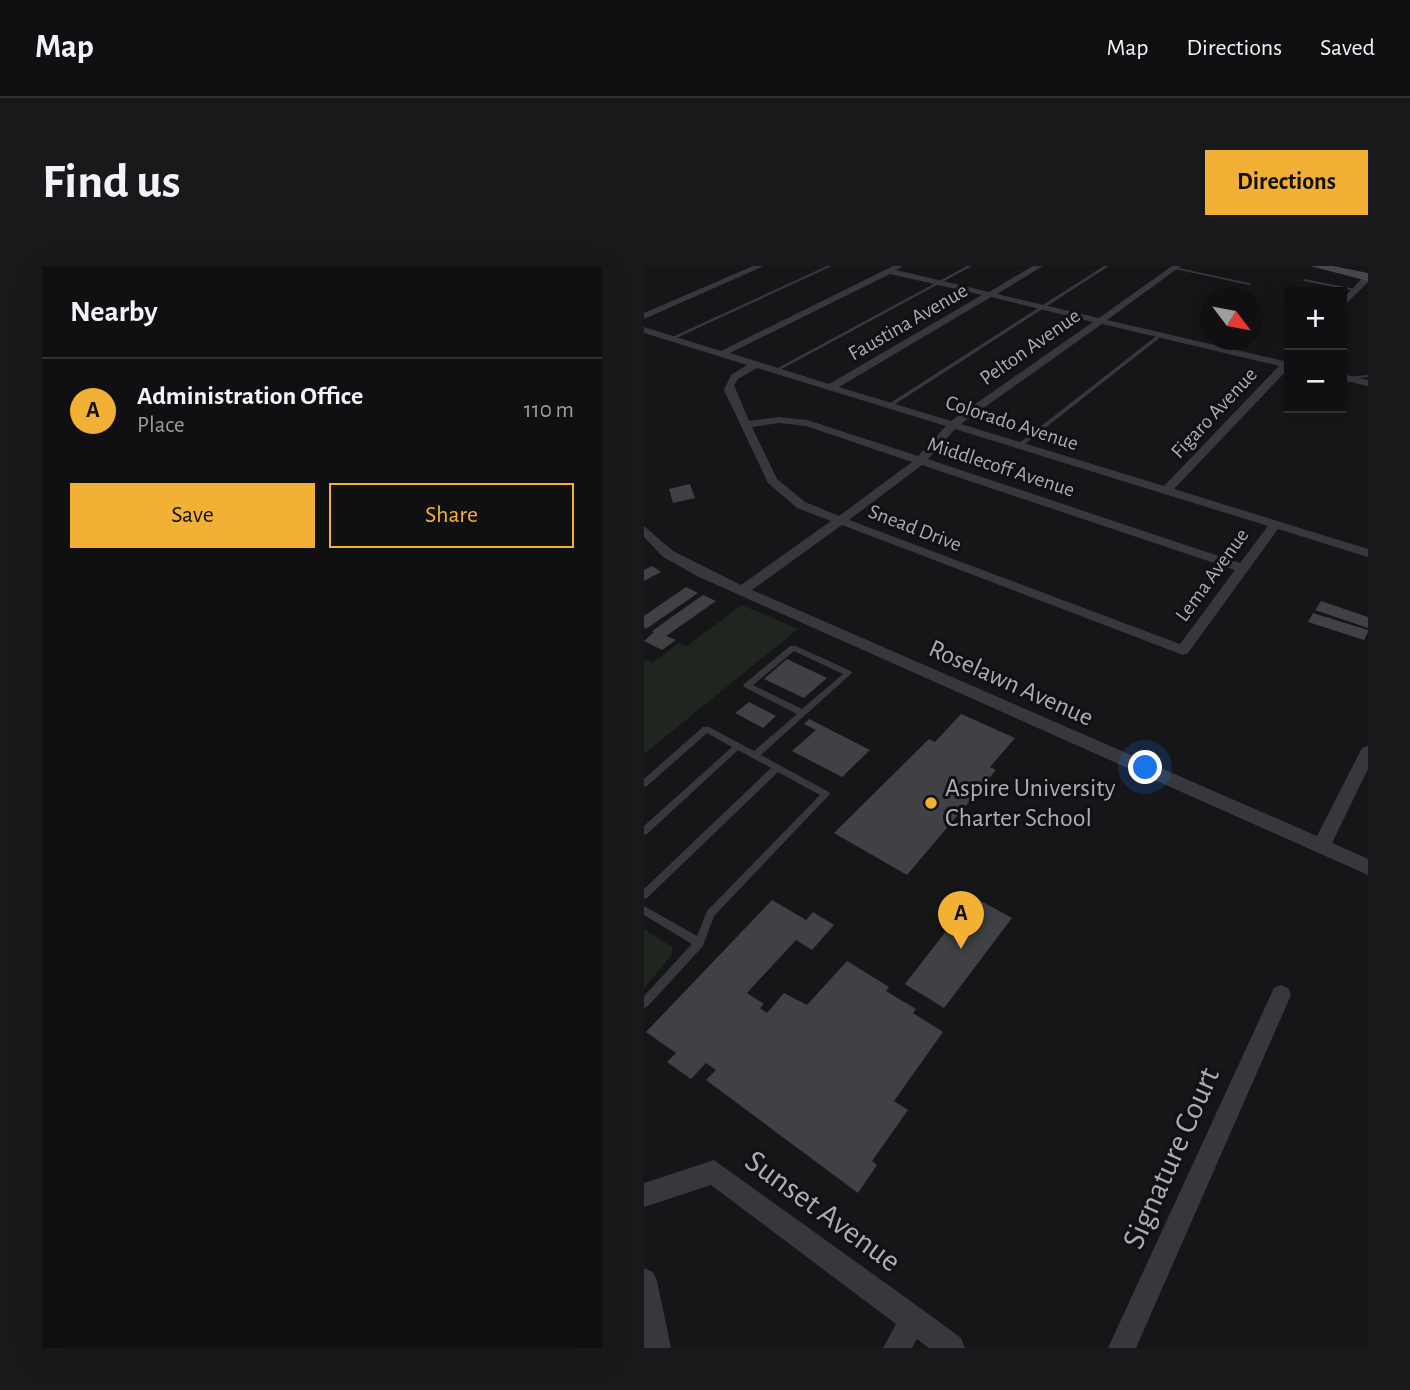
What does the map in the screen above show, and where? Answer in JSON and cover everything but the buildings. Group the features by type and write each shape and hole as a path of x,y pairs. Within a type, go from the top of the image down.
{"street":[{"path":"644,316 760,266"},
{"path":"723,354 899,266"},
{"name":"Faustina Avenue","path":"831,387 1039,266"},
{"path":"1316,266 1368,277"},
{"name":"Pelton Avenue","path":"742,590 920,461 953,425 1176,267"},
{"path":"889,271 1284,362"},
{"path":"1347,300 1368,277"},
{"name":"Colorado Avenue","path":"644,330 1368,553"},
{"name":"Snead Drive","path":"756,364 734,377 729,385 767,474 778,489 801,505 1183,650"},
{"name":"Figaro Avenue","path":"1166,492 1284,367"},
{"path":"1347,379 1368,383"},
{"name":"Middlecoff Avenue","path":"745,425 779,420 800,422 1243,568"},
{"name":"Lema Avenue","path":"1183,650 1275,524"},
{"name":"Roselawn Avenue","path":"647,538 684,563 742,590 1368,867"},
{"path":"1321,846 1368,752"},
{"name":"Signature Court","path":"1122,1348 1281,995"},
{"name":"Sunset Avenue","path":"644,1195 714,1172 951,1348"},
{"path":"644,1281 657,1348"},
{"path":"897,1348 914,1319"}],"lane":[{"path":"672,338 830,266"},
{"path":"776,370 970,266"},
{"path":"890,405 1107,266"},
{"path":"1176,267 1248,284"},
{"path":"1304,280 1356,290"},
{"path":"1019,446 1161,335"},
{"path":"1347,378 1368,376"},
{"path":"755,755 848,673 793,648 747,685 802,713"},
{"path":"644,784 706,729 826,794 710,914 699,943 644,1003"},
{"path":"644,831 738,746"},
{"path":"644,895 777,768"},
{"path":"644,909 699,943"}],"shaded area":[{"path":"742,605 798,629 644,754 644,659 652,663 679,643 687,646"},
{"path":"644,929 672,947 672,955 644,988"}],"place":[{"name":"Aspire University Charter School","path":"931,803"},
{"name":"Administration Office","path":"961,949"}]}
